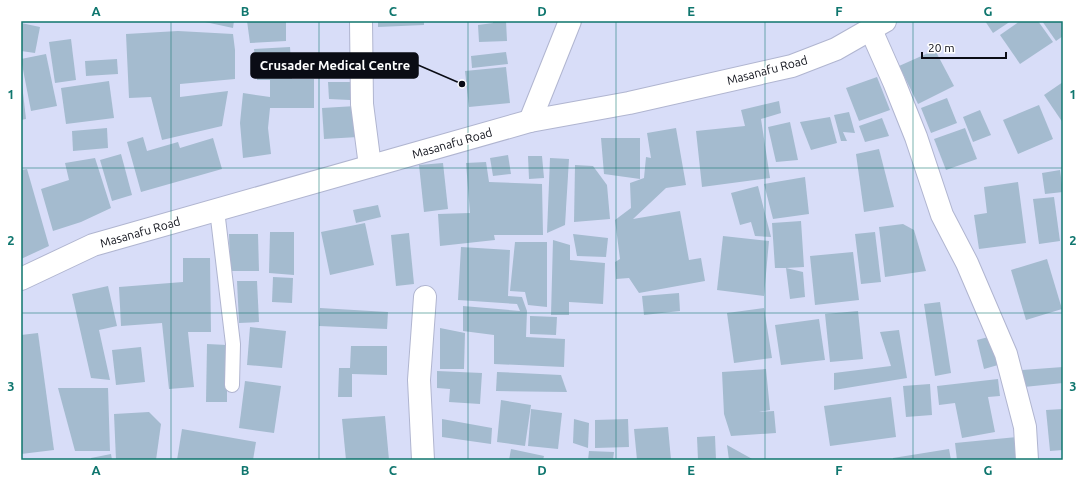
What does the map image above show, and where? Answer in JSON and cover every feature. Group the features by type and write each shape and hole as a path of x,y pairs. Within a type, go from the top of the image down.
{"street":[{"path":"362,21 362,104 370,166"},
{"path":"530,121 570,21"},
{"path":"878,25 894,82 916,136 942,215 967,263 1006,354 1025,428 1027,460"},
{"name":"Masanafu Road","path":"21,279 93,245 530,121 629,103 792,66 836,49 878,25"},
{"path":"423,460 419,380 425,296"}],"lane":[{"path":"217,210 232,344 232,385"}],"building":[{"path":"205,21 234,21 233,28"},
{"path":"247,21 286,21 286,41 250,43"},
{"path":"378,21 424,21 424,25 378,27"},
{"path":"493,21 506,21 507,41 479,42 478,25 493,23"},
{"path":"985,21 1011,21 993,33"},
{"path":"1020,21 1038,21 1053,42 1020,64 1000,35"},
{"path":"1042,21 1063,21 1063,36 1056,41"},
{"path":"21,23 40,27 35,53 21,51"},
{"path":"178,31 233,34 235,50 235,79 180,84 180,97 228,91 222,126 162,140 151,97 129,98 126,34"},
{"path":"71,39 76,80 55,83 49,42"},
{"path":"290,47 292,79 314,79 314,108 270,108 268,128 271,154 243,158 240,123 243,93 270,97 270,80 257,80 254,49"},
{"path":"935,50 954,86 918,104 899,66"},
{"path":"506,52 508,64 472,68 471,56"},
{"path":"46,54 57,106 31,111 21,59"},
{"path":"117,59 118,74 86,76 85,61"},
{"path":"506,67 510,103 469,107 465,71"},
{"path":"877,77 890,110 859,121 846,88"},
{"path":"109,81 114,118 66,124 61,88"},
{"path":"328,82 350,82 350,100 329,99"},
{"path":"1063,82 1063,123 1044,95"},
{"path":"22,84 26,119 21,120 21,85"},
{"path":"947,98 957,123 931,133 921,108"},
{"path":"779,101 781,113 761,119 770,178 702,187 696,131 745,126 741,110"},
{"path":"1039,105 1053,139 1018,154 1003,120"},
{"path":"356,106 358,137 324,139 322,108"},
{"path":"980,110 991,135 973,142 963,117"},
{"path":"849,112 855,133 843,132 847,141 841,141 834,115"},
{"path":"830,117 837,143 811,150 800,122"},
{"path":"882,118 889,136 865,142 859,126"},
{"path":"790,122 798,160 776,162 768,127"},
{"path":"107,128 108,148 73,151 72,131"},
{"path":"676,128 686,185 666,188 633,219 680,211 689,260 701,258 705,281 639,293 629,278 616,279 615,262 620,259 615,220 631,208 630,183 644,178 646,157 651,158 647,133"},
{"path":"965,128 977,159 946,170 934,139"},
{"path":"143,137 147,151 178,142 180,148 213,138 222,169 141,192 127,142"},
{"path":"601,138 640,138 640,179 604,174"},
{"path":"879,149 894,207 864,212 856,154"},
{"path":"121,154 132,195 112,201 100,160"},
{"path":"508,155 511,174 493,176 490,158"},
{"path":"528,156 542,156 544,178 529,179"},
{"path":"95,158 111,208 81,222 53,231 41,189 69,180 65,163"},
{"path":"550,158 569,159 565,225 547,233"},
{"path":"486,162 489,182 542,184 543,235 494,235 495,240 440,246 438,214 470,213 466,163"},
{"path":"443,163 448,209 424,212 419,165"},
{"path":"575,165 593,166 607,185 610,219 574,222"},
{"path":"27,169 49,246 21,259 21,170"},
{"path":"1060,170 1063,192 1045,194 1042,173"},
{"path":"805,177 809,214 773,219 764,184"},
{"path":"1018,182 1026,243 979,249 974,215 987,213 984,187"},
{"path":"758,186 771,237 755,236 751,222 740,225 731,193"},
{"path":"1054,197 1060,241 1039,244 1033,199"},
{"path":"378,205 381,217 356,223 353,210"},
{"path":"801,221 804,267 775,268 772,223"},
{"path":"365,223 374,265 330,275 321,232"},
{"path":"903,224 914,230 926,271 885,277 879,227"},
{"path":"270,232 294,232 294,275 269,273"},
{"path":"875,232 881,282 861,284 855,234"},
{"path":"409,233 414,284 396,286 391,235"},
{"path":"229,234 258,234 259,271 230,271"},
{"path":"573,234 608,238 606,257 577,256"},
{"path":"723,236 769,241 764,296 717,290"},
{"path":"553,240 570,245 570,260 605,263 603,304 569,302 569,315 551,315"},
{"path":"515,242 547,242 547,307 528,305 525,292 510,291"},
{"path":"461,247 510,250 508,296 522,297 527,311 526,337 565,339 564,367 494,364 494,335 463,331 463,306 520,311 517,304 458,300"},
{"path":"853,252 859,300 815,305 810,256"},
{"path":"183,258 210,258 211,332 188,332 194,387 169,389 162,323 121,326 119,287 183,282"},
{"path":"1047,259 1062,309 1026,320 1011,270"},
{"path":"786,268 803,272 805,297 790,299"},
{"path":"273,277 293,278 292,303 272,302"},
{"path":"237,281 257,281 259,322 239,323"},
{"path":"108,286 117,326 99,330 110,380 91,378 72,294"},
{"path":"679,293 680,311 644,315 642,296"},
{"path":"940,302 951,373 935,376 924,304"},
{"path":"320,308 388,312 387,329 319,326"},
{"path":"764,308 772,358 734,363 727,313"},
{"path":"858,311 863,359 830,362 825,314"},
{"path":"530,316 557,317 556,335 530,334"},
{"path":"819,319 825,360 781,365 775,325"},
{"path":"250,327 286,331 282,368 247,365"},
{"path":"440,328 465,333 464,369 440,369"},
{"path":"899,330 907,378 834,390 834,373 891,366 880,332"},
{"path":"38,333 54,450 21,454 21,335"},
{"path":"992,336 998,365 984,369 977,340"},
{"path":"207,344 227,345 227,402 206,402"},
{"path":"351,346 387,346 387,375 352,374 352,397 338,397 339,368 350,368"},
{"path":"141,347 145,382 116,385 112,350"},
{"path":"1063,367 1063,383 1024,387 1022,370"},
{"path":"766,369 770,410 759,412 774,411 776,433 731,436 724,414 722,372"},
{"path":"437,371 482,373 480,404 449,402 450,389 437,388"},
{"path":"497,372 561,375 567,392 496,391"},
{"path":"998,379 1000,396 988,397 995,432 962,438 955,403 939,405 937,386"},
{"path":"245,381 281,386 274,433 239,428"},
{"path":"930,384 932,415 906,417 903,386"},
{"path":"58,388 108,388 110,451 75,451"},
{"path":"891,397 896,437 830,446 824,406"},
{"path":"501,400 531,405 525,446 497,442"},
{"path":"531,409 562,413 558,449 528,446"},
{"path":"1063,409 1063,450 1050,451 1046,410"},
{"path":"149,412 161,424 156,460 116,460 114,414"},
{"path":"385,416 389,460 346,460 342,419"},
{"path":"442,419 492,428 491,444 442,437"},
{"path":"574,419 589,423 588,448 573,443"},
{"path":"628,419 629,447 595,448 595,420"},
{"path":"668,427 671,460 637,460 634,429"},
{"path":"182,429 256,442 253,460 177,460"},
{"path":"715,436 716,460 698,460 697,437"},
{"path":"1017,437 1020,460 957,460 955,443"},
{"path":"727,445 754,460 729,460"},
{"path":"511,449 544,456 543,460 509,460"},
{"path":"949,449 951,460 893,460 893,458"},
{"path":"589,451 614,452 613,460 588,460"},
{"path":"111,454 112,460 91,460 91,458"}],"place":[{"name":"Crusader Medical Centre","path":"462,84"}]}
